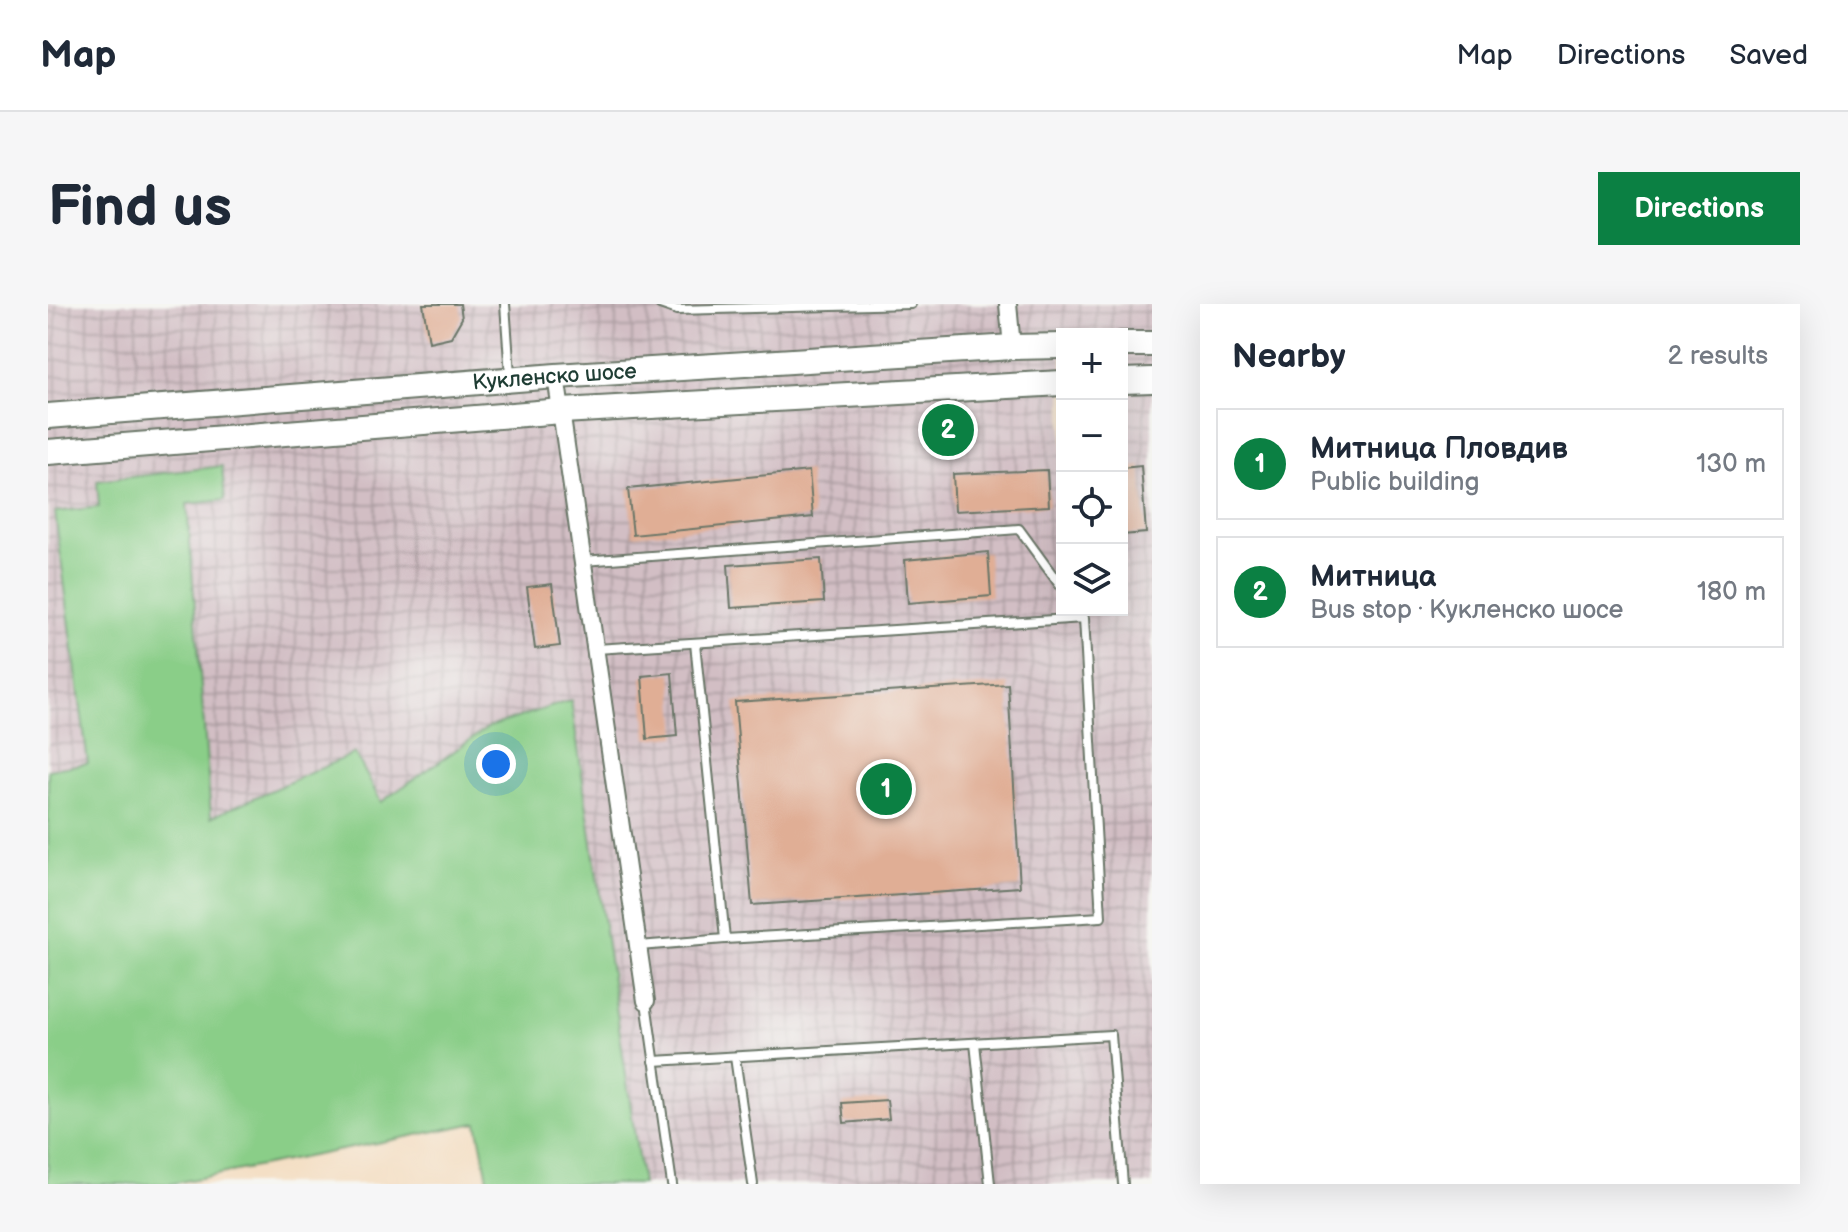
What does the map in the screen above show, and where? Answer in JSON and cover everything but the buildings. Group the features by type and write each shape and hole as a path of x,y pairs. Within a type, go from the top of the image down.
{"main road":[{"path":"1128,344 1152,344"},
{"name":"Кукленско шосе","path":"48,416 556,376 1056,346"},
{"path":"1128,381 1152,380"},
{"name":"Кукленско шосе","path":"48,452 562,411 1056,383"}],"street":[{"path":"1008,304 1012,347"},
{"path":"556,376 646,1001"}],"lane":[{"path":"505,304 510,380"},
{"path":"660,304 677,310 911,304"},
{"path":"583,561 1019,529 1056,580"},
{"path":"596,649 1084,618 1101,917 638,946"},
{"path":"695,643 725,939"},
{"path":"646,1001 672,1184"},
{"path":"654,1061 1111,1035 1123,1184"},
{"path":"975,1043 990,1184"},
{"path":"735,1057 753,1184"}],"shaded area":[{"path":"48,304 1152,304 1152,1184 489,1184 477,1123 175,1184 48,1184"}],"green space":[{"path":"222,466 225,500 187,504 211,817 355,753 381,802 489,727 571,700 642,1184 489,1184 477,1123 170,1184 48,1184 48,770 88,763 55,512 99,507 97,481"}],"place":[{"name":"Митница","path":"948,430"},
{"name":"Митница Пловдив","path":"886,789"}]}
